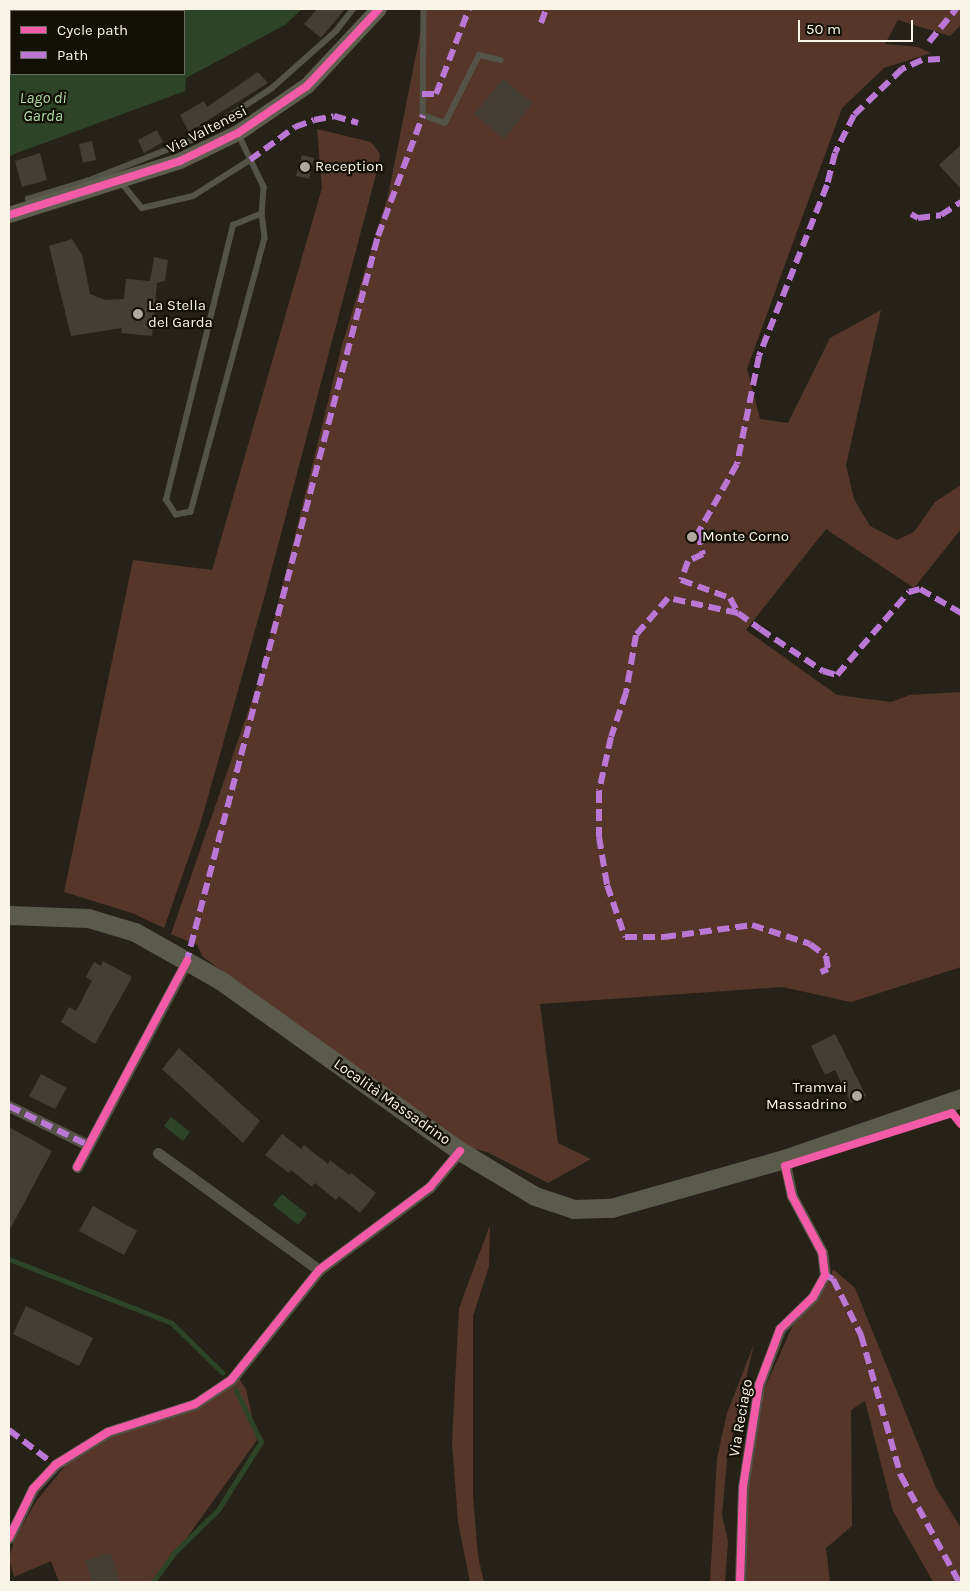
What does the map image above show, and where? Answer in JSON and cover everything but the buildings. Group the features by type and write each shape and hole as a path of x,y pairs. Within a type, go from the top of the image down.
{"main road":[{"name":"Località Massadrino","path":"9,915 88,918 135,932 187,961 460,1151 535,1196 574,1208 611,1208 784,1163 954,1104"}],"street":[{"name":"Via Valtenesi","path":"9,215 88,186 120,180 180,161 238,133 307,86 379,9"},
{"path":"77,1167 187,961"},
{"path":"9,1106 88,1145"},
{"path":"9,1538 33,1488 55,1465 108,1432 186,1408 231,1380 319,1270 430,1187 460,1151"},
{"path":"158,1153 319,1270"},
{"name":"Via Reciago","path":"740,1582 743,1487 759,1385 780,1329 812,1297 824,1275 822,1252 792,1196 784,1163"}],"lane":[{"path":"28,199 88,186 194,139 272,88 336,31 353,9"},
{"path":"424,9 423,115 446,123 479,55 500,60"},
{"path":"238,133 264,187 262,213 265,238 191,512 176,515 166,500 233,225 262,213"},
{"path":"120,180 142,208 193,196 250,160"},
{"path":"954,1104 961,1124"}],"shaded area":[{"path":"425,9 961,9 961,25 950,36 898,20 885,44 918,47 931,53 884,68 842,108 747,369 760,419 788,423 830,338 881,310 846,465 854,499 870,526 897,540 914,532 935,502 961,485 961,529 914,588 826,529 746,630 837,695 891,702 910,695 961,692 961,967 851,1002 782,987 540,1004 558,1143 591,1159 548,1183 487,1152 466,1147 203,957 197,945 171,934 260,677 342,345 388,196"},
{"path":"317,129 371,142 380,154 378,167 263,602 200,825 164,928 132,913 64,892 133,560 212,570 322,188"},
{"path":"490,1225 489,1266 473,1316 473,1495 478,1556 484,1582 470,1582 458,1522 452,1442 459,1308"},
{"path":"833,1269 855,1288 936,1488 961,1528 961,1582 933,1582 893,1511 865,1401 851,1410 852,1526 826,1548 830,1582 743,1582 747,1489 762,1394 793,1325 829,1282"},
{"path":"754,1344 727,1460 722,1515 728,1541 725,1582 710,1582 717,1458 727,1413"},
{"path":"237,1376 246,1389 257,1440 155,1582 59,1582 51,1561 14,1577 9,1558 15,1538 37,1500 71,1459 108,1435 167,1418"}],"water":[{"name":"Lago di Garda","path":"9,9 302,9 285,25 186,78 185,91 9,156"},
{"path":"171,1117 190,1132 183,1141 164,1126"},
{"path":"282,1194 307,1214 298,1225 273,1205"}],"waterway":[{"path":"9,1259 172,1323 223,1373"},
{"path":"153,1582 173,1554 218,1510 261,1442 236,1391"}],"marked path":[{"path":"422,94 436,94 469,9"},
{"path":"541,23 546,9"},
{"path":"929,42 956,9"},
{"path":"940,59 922,60 902,69 854,115 835,153 827,185 759,356 737,464 698,533 703,554 688,561 681,580 730,598 738,613 760,629 823,671 837,675 909,592 920,589 961,613"},
{"path":"186,964 378,236 423,115"},
{"path":"250,160 295,127 314,120 334,116 358,123"},
{"path":"911,214 918,218 941,215 961,202"},
{"path":"738,613 668,598 636,635 626,693 611,737 599,791 599,837 607,885 625,937 664,937 752,925 810,944 826,956 828,969 821,972"},
{"path":"9,1106 88,1145"},
{"path":"825,1275 833,1279 861,1335 901,1476 959,1582"},
{"path":"9,1430 55,1465"}],"cycle path":[{"path":"9,215 180,161 238,133 307,86 379,9"},
{"path":"77,1167 187,961"},
{"path":"740,1582 743,1487 759,1385 780,1329 813,1297 825,1275 822,1252 792,1196 785,1166 952,1113 961,1124"},
{"path":"9,1538 33,1489 55,1465 108,1432 195,1404 231,1380 319,1270 430,1187 460,1151"}],"place":[{"name":"Reception","path":"305,167"},
{"name":"La Stella del Garda","path":"138,314"},
{"name":"Monte Corno","path":"692,537"},
{"name":"Tramvai Massadrino","path":"857,1096"}]}
